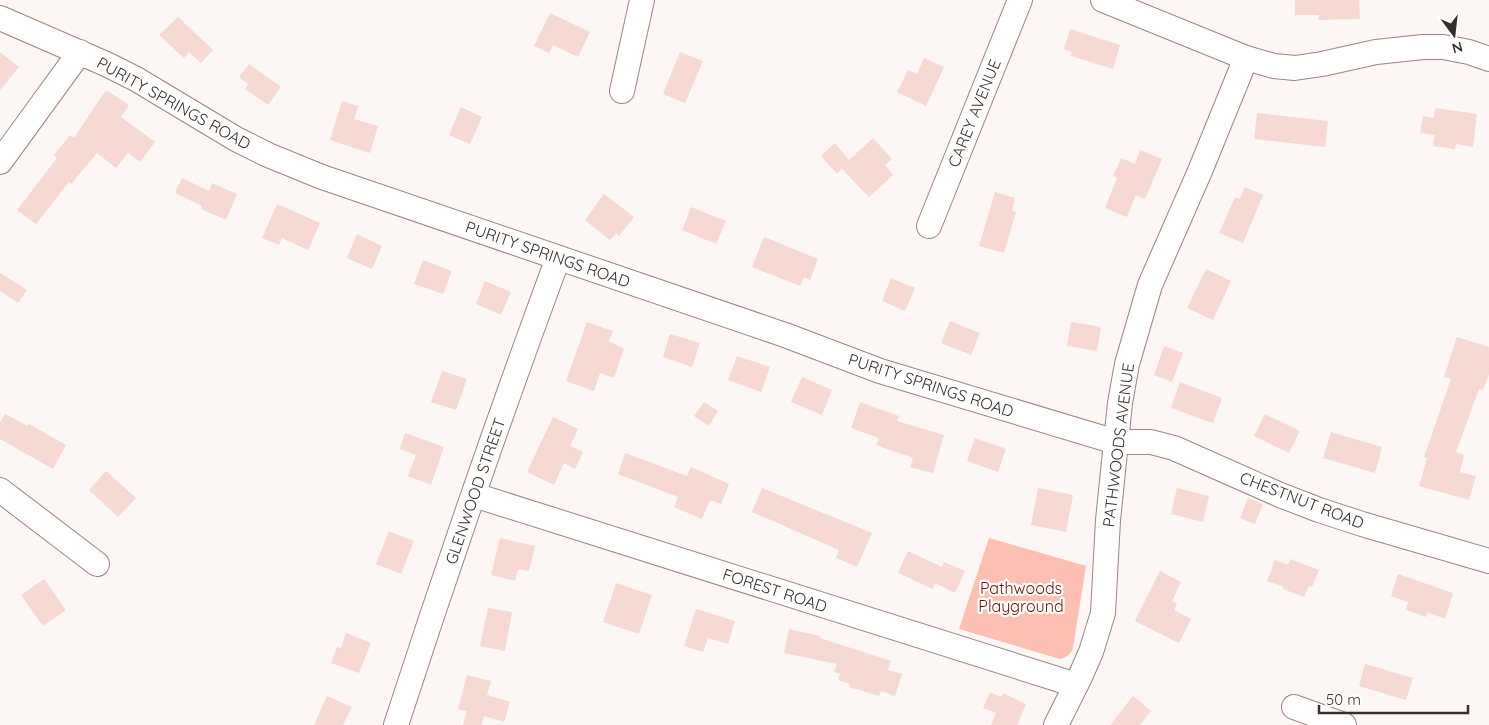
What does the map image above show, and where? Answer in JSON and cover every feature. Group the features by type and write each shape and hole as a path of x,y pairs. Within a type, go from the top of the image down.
{"street":[{"path":"622,91 642,0"},
{"name":"CAREY AVENUE","path":"929,226 1020,0"},
{"path":"1103,0 1246,58 1274,66 1295,68 1376,52 1424,47 1443,47 1469,52 1489,59"},
{"name":"PURITY SPRINGS ROAD","path":"0,18 80,52 136,79 227,134 268,155 322,177 785,335 880,371 1116,442"},
{"path":"0,162 80,52"},
{"name":"PATHWOODS AVENUE","path":"1056,725 1091,652 1103,614 1108,520 1120,403 1127,364 1150,285 1200,171 1246,58"},
{"name":"GLENWOOD STREET","path":"396,725 429,623 511,386 558,258"},
{"name":"CHESTNUT ROAD","path":"1116,442 1150,442 1174,448 1280,495 1320,510 1489,561"},
{"path":"0,490 97,564"},
{"name":"FOREST ROAD","path":"474,495 1076,685"},
{"path":"1300,715 1344,725"}],"green space":[{"name":"Pathwoods Playground","path":"989,538 1086,566 1073,648 1069,654 1060,659 959,629"}],"building":[{"path":"1295,0 1359,0 1360,19 1318,20 1319,15 1295,15"},
{"path":"550,13 590,32 578,57 553,45 549,53 534,46"},
{"path":"178,17 213,50 201,63 189,52 184,58 159,35"},
{"path":"1070,29 1120,45 1113,69 1071,56 1072,52 1064,49"},
{"path":"0,52 19,67 0,90"},
{"path":"680,52 703,61 685,103 663,94"},
{"path":"924,58 944,67 926,106 897,92 908,70 917,74"},
{"path":"249,64 281,87 268,105 245,89 248,84 239,77"},
{"path":"106,90 129,105 121,117 155,142 140,162 128,153 116,168 97,153 71,184 69,182 36,224 17,210 57,158 54,155 70,135 74,138"},
{"path":"342,101 358,106 354,119 378,126 370,153 330,140"},
{"path":"461,107 482,117 470,144 449,135"},
{"path":"1435,108 1477,114 1473,147 1456,144 1455,149 1433,146 1435,135 1420,133 1423,116 1434,118"},
{"path":"1257,113 1328,121 1325,147 1254,139"},
{"path":"873,138 892,159 885,165 893,175 869,197 842,169 837,174 821,156 835,143 849,160"},
{"path":"1140,150 1162,159 1145,199 1136,195 1127,217 1105,208 1117,178 1113,176 1121,158 1135,164"},
{"path":"182,178 209,191 212,183 237,194 226,220 201,209 202,206 175,193"},
{"path":"1245,187 1263,195 1243,243 1219,233 1235,197 1240,199"},
{"path":"995,192 1015,198 1012,211 1016,212 1004,253 979,246"},
{"path":"604,194 634,217 619,236 616,233 610,240 585,220"},
{"path":"277,204 320,223 308,250 282,238 279,245 262,238"},
{"path":"691,207 726,221 716,244 682,230"},
{"path":"357,234 382,246 372,269 347,258"},
{"path":"764,237 818,259 810,280 804,277 800,286 752,267"},
{"path":"423,260 452,271 443,294 414,284"},
{"path":"1206,269 1231,281 1213,320 1187,308"},
{"path":"0,273 27,290 18,303 0,291"},
{"path":"891,278 915,288 905,311 882,301"},
{"path":"485,281 511,292 501,315 476,304"},
{"path":"950,321 980,333 971,355 941,343"},
{"path":"587,322 613,331 609,341 624,349 614,378 600,373 594,391 566,381"},
{"path":"1071,322 1101,327 1097,351 1067,346"},
{"path":"670,334 700,343 692,367 663,357"},
{"path":"1457,337 1489,347 1489,374 1483,390 1479,389 1456,452 1464,455 1460,472 1476,476 1469,500 1419,486 1427,458 1424,457 1451,379 1444,377"},
{"path":"1164,346 1183,353 1172,382 1154,375"},
{"path":"737,356 770,367 761,392 728,380"},
{"path":"442,371 467,379 456,410 431,402"},
{"path":"802,377 832,390 822,415 791,402"},
{"path":"1180,382 1222,398 1213,423 1171,408"},
{"path":"704,402 718,411 709,426 694,416"},
{"path":"860,402 899,416 897,421 944,435 933,473 910,467 913,458 876,445 879,438 851,428"},
{"path":"5,414 28,426 29,424 66,445 53,469 0,439 0,423"},
{"path":"1265,414 1300,431 1289,453 1254,436"},
{"path":"553,417 578,429 570,446 583,452 575,469 564,463 554,485 527,472"},
{"path":"1331,432 1382,447 1375,473 1323,458"},
{"path":"405,433 444,447 431,485 408,476 416,455 400,449"},
{"path":"975,438 1006,449 998,472 967,461"},
{"path":"625,453 687,476 691,467 729,484 721,504 710,500 702,519 674,507 678,497 618,474"},
{"path":"106,471 136,498 118,517 89,490"},
{"path":"762,488 872,533 857,567 836,558 839,550 752,512"},
{"path":"1038,488 1073,495 1066,532 1031,525"},
{"path":"1177,488 1209,496 1203,522 1171,514"},
{"path":"1248,498 1263,504 1255,524 1240,518"},
{"path":"389,531 414,541 401,574 376,564"},
{"path":"500,538 535,546 529,571 518,569 515,581 491,575"},
{"path":"908,551 942,567 944,562 965,571 955,593 935,583 933,589 898,573"},
{"path":"1290,559 1319,570 1312,587 1309,586 1304,597 1267,581 1275,560 1288,565"},
{"path":"1160,571 1181,582 1172,601 1177,604 1174,610 1191,619 1179,643 1135,621"},
{"path":"1398,574 1453,593 1445,619 1427,612 1426,617 1406,610 1408,602 1391,596"},
{"path":"44,579 66,610 43,626 21,595"},
{"path":"616,583 652,595 639,634 603,622"},
{"path":"488,608 512,612 505,651 480,646"},
{"path":"696,609 735,621 728,644 708,638 703,652 684,646"},
{"path":"789,629 820,636 820,638 891,661 888,670 902,674 895,696 881,691 879,696 849,687 850,684 838,680 840,674 834,672 837,664 784,653"},
{"path":"346,633 371,643 359,673 331,663 337,647 341,648"},
{"path":"1365,664 1413,678 1406,700 1359,686"},
{"path":"467,675 491,681 487,695 510,702 504,722 484,716 481,725 463,725 467,711 458,709"},
{"path":"990,692 1001,697 1003,693 1026,704 1017,725 991,725 996,713 983,708"},
{"path":"327,696 352,707 343,725 314,725"},
{"path":"1133,696 1151,711 1140,725 1110,725"}]}
